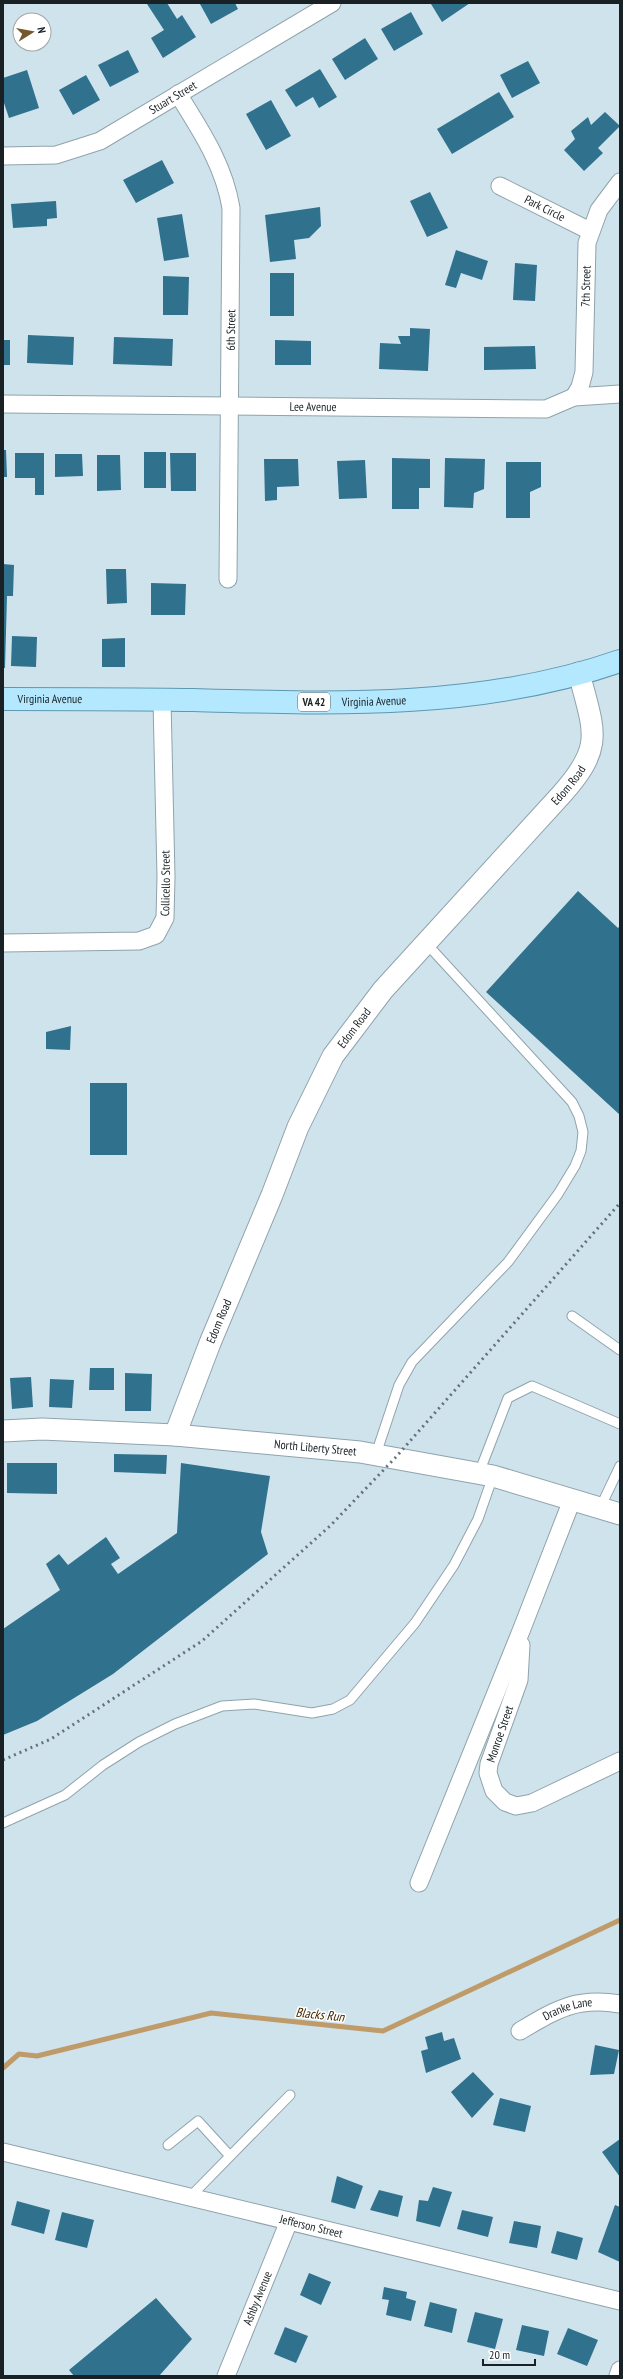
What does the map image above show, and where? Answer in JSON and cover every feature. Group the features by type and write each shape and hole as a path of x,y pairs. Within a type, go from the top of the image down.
{"main road":[{"name":"Virginia Avenue","path":"3,699 314,702 420,699 489,692 579,673 620,661"}],"street":[{"name":"Stuart Street","path":"3,156 56,155 86,147 107,137 332,3"},
{"name":"6th Street","path":"178,94 219,164 228,188 231,208 228,579"},
{"name":"7th Street","path":"574,397 580,388 584,372 585,261 590,232 601,205 620,182"},
{"name":"Park Circle","path":"500,186 590,232"},
{"name":"Lee Avenue","path":"3,404 546,409 574,397 620,394"},
{"name":"Edom Road","path":"175,1434 210,1343 314,1091 333,1056 363,1014 425,942 561,795 584,767 591,749 593,732 579,673"},
{"name":"Collicello Street","path":"3,943 139,941 156,935 165,918 166,898 162,700"},
{"name":"North Liberty Street","path":"3,1431 42,1429 175,1434 376,1454 486,1474 620,1514"},
{"name":"Monroe Street","path":"419,1884 572,1500"},
{"name":"Monroe Street","path":"521,1631 519,1680 489,1764 488,1778 494,1791 510,1804 516,1806 528,1804 549,1796 620,1760"},
{"name":"Dranke Lane","path":"520,2031 560,2008 597,2000 620,2004"},
{"name":"Jefferson Street","path":"3,2152 620,2301"},
{"name":"Ashby Avenue","path":"226,2376 289,2221"},
{"path":"618,2376 620,2370"}],"lane":[{"path":"376,1454 399,1385 412,1362 508,1262 558,1194 576,1166 582,1144 582,1125 572,1102 425,942"},
{"path":"572,1316 620,1350"},
{"path":"3,1824 73,1790 103,1765 140,1742 175,1724 222,1706 254,1704 318,1712 333,1709 350,1700 415,1623 454,1565 478,1519 486,1474 508,1398 532,1386 620,1424"},
{"path":"600,1508 620,1466"},
{"path":"190,2196 290,2095"},
{"path":"168,2145 198,2121 230,2156"}],"building":[{"path":"167,3 177,19 182,15 196,37 163,58 151,38 164,30 147,4"},
{"path":"235,3 238,9 211,24 200,4"},
{"path":"470,3 442,22 431,4"},
{"path":"411,12 423,34 394,51 381,29"},
{"path":"365,38 378,59 345,80 332,59"},
{"path":"128,50 139,72 110,87 98,65"},
{"path":"528,61 540,83 512,98 500,75"},
{"path":"320,69 337,97 319,108 313,97 296,107 285,90"},
{"path":"27,70 39,108 9,118 3,100 3,78"},
{"path":"86,75 100,100 73,115 59,90"},
{"path":"499,92 514,117 452,154 437,129"},
{"path":"271,100 291,136 266,150 246,114"},
{"path":"605,112 620,126 598,148 603,153 584,171 564,150 575,139 571,131 588,117 591,125"},
{"path":"162,160 174,183 136,203 123,180"},
{"path":"430,192 448,228 427,237 410,201"},
{"path":"56,201 57,218 47,219 47,226 13,228 11,204"},
{"path":"320,207 321,226 309,238 294,240 296,259 270,262 265,215"},
{"path":"182,214 189,257 164,261 157,218"},
{"path":"456,250 488,261 482,280 461,273 456,288 445,285"},
{"path":"515,263 537,265 535,301 513,300"},
{"path":"270,273 294,273 294,316 270,316"},
{"path":"163,276 189,277 188,315 163,315"},
{"path":"410,328 430,329 428,371 379,369 380,343 401,344 398,336 410,336"},
{"path":"28,335 74,337 73,365 27,363"},
{"path":"114,337 173,339 172,366 113,364"},
{"path":"3,340 10,340 10,365 3,365"},
{"path":"275,340 311,341 311,365 275,365"},
{"path":"535,346 536,369 484,370 484,347"},
{"path":"3,450 6,450 7,477 3,477"},
{"path":"144,452 166,452 166,488 144,488"},
{"path":"15,453 44,453 44,495 35,495 35,478 15,478"},
{"path":"170,453 196,453 196,491 171,491"},
{"path":"55,454 82,454 83,476 55,477"},
{"path":"97,455 120,455 121,490 97,491"},
{"path":"392,458 430,459 430,488 419,488 419,509 392,509"},
{"path":"445,458 485,459 484,489 474,493 473,508 444,507"},
{"path":"264,459 298,459 299,486 277,487 277,500 265,501"},
{"path":"365,460 367,498 339,499 337,461"},
{"path":"506,462 541,462 541,487 530,492 530,518 506,518"},
{"path":"3,564 14,565 13,596 7,596 5,668 3,668"},
{"path":"106,569 126,569 127,603 107,604"},
{"path":"151,583 186,584 185,615 151,615"},
{"path":"12,636 37,637 36,667 11,666"},
{"path":"125,638 125,667 102,667 102,639"},
{"path":"578,891 618,928 620,926 620,1115 486,992"},
{"path":"71,1026 70,1050 46,1049 46,1032"},
{"path":"90,1083 127,1083 127,1155 90,1155"},
{"path":"90,1368 114,1368 114,1390 89,1390"},
{"path":"125,1373 152,1374 151,1411 125,1411"},
{"path":"31,1377 33,1407 12,1409 10,1378"},
{"path":"50,1379 74,1380 72,1408 49,1407"},
{"path":"114,1454 167,1455 166,1474 114,1472"},
{"path":"7,1463 57,1463 57,1494 7,1493"},
{"path":"181,1463 270,1476 261,1532 268,1554 113,1674 37,1721 3,1735 3,1629 60,1590 46,1564 59,1554 68,1565 106,1537 120,1558 111,1564 118,1574 177,1533"},
{"path":"442,2032 444,2041 454,2038 461,2059 426,2073 421,2051 428,2049 425,2037"},
{"path":"595,2045 619,2050 614,2074 590,2075"},
{"path":"473,2072 494,2094 472,2118 451,2092"},
{"path":"500,2098 531,2106 525,2132 493,2125"},
{"path":"620,2139 620,2177 602,2152"},
{"path":"337,2176 363,2186 355,2209 331,2202"},
{"path":"433,2187 452,2192 440,2227 416,2221 419,2200 428,2201"},
{"path":"379,2190 403,2196 398,2217 370,2210"},
{"path":"17,2201 50,2210 44,2234 11,2225"},
{"path":"615,2205 620,2207 620,2262 598,2252"},
{"path":"462,2210 493,2217 488,2237 457,2229"},
{"path":"62,2212 94,2220 87,2248 55,2240"},
{"path":"514,2221 541,2226 537,2248 509,2243"},
{"path":"557,2231 583,2238 577,2260 551,2253"},
{"path":"309,2273 331,2282 321,2305 300,2295"},
{"path":"384,2287 407,2292 406,2298 416,2301 411,2321 386,2315 389,2300 382,2299"},
{"path":"156,2298 192,2339 159,2376 74,2376 69,2370"},
{"path":"430,2302 457,2309 452,2333 424,2326"},
{"path":"475,2312 503,2319 495,2349 467,2342"},
{"path":"522,2325 549,2331 544,2356 516,2350"},
{"path":"285,2327 308,2336 296,2363 274,2354"},
{"path":"568,2328 598,2340 587,2366 557,2354"}],"waterway":[{"name":"Blacks Run","path":"3,2068 19,2054 37,2056 211,2013 383,2031 620,1920"}],"railway":[{"path":"3,1760 51,1739 202,1641 331,1525 395,1458 620,1203"}]}
